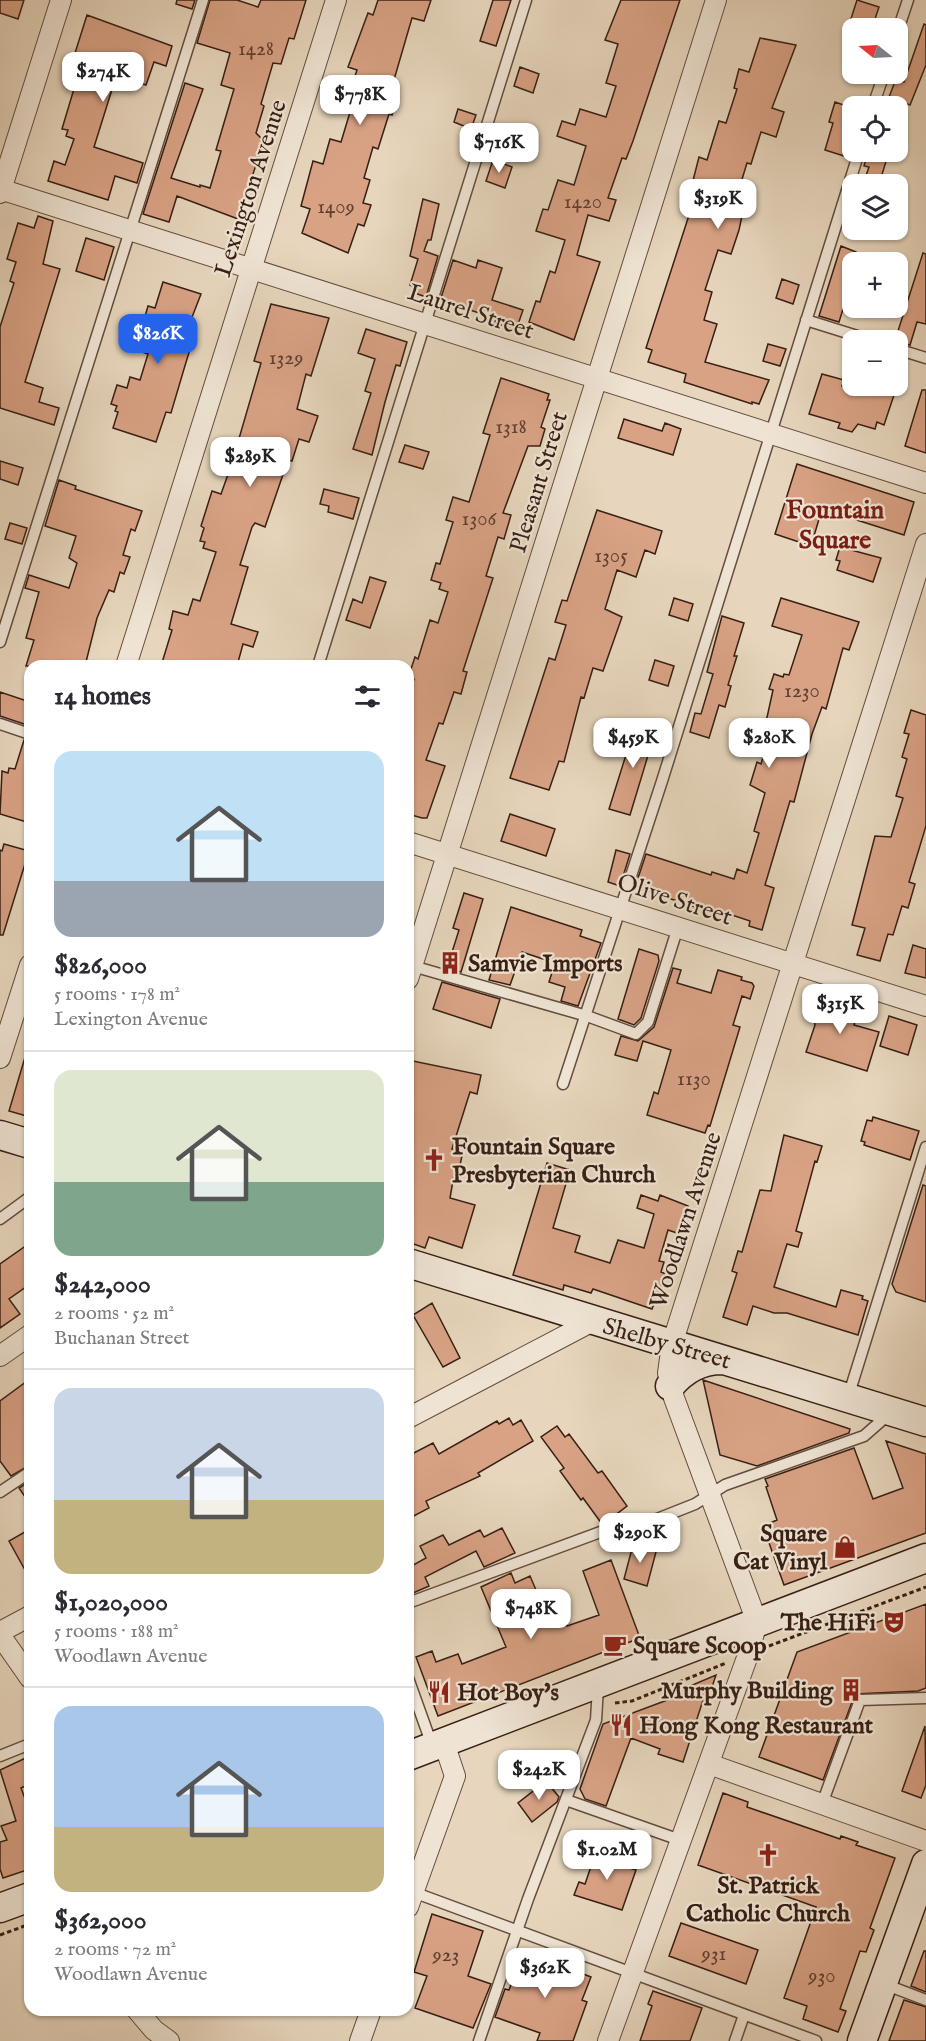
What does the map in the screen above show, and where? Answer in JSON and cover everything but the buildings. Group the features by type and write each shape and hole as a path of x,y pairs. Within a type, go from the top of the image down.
{"main road":[{"path":"0,1135 24,1142"},
{"name":"Shelby Street","path":"414,1265 926,1422"},
{"path":"670,1386 686,1370 697,1364 727,1360"},
{"path":"428,1748 597,1697 757,1622 926,1558"},
{"path":"862,2041 926,1864"},
{"path":"0,1908 24,1899"}],"street":[{"path":"0,190 61,0"},
{"name":"Lexington Avenue","path":"128,660 336,0"},
{"name":"Pleasant Street","path":"414,955 448,854 716,0"},
{"name":"Laurel Street","path":"0,190 926,483"},
{"name":"Woodlawn Avenue","path":"757,1622 670,1386 668,1372 672,1344 926,544"},
{"name":"Olive Street","path":"414,844 926,1006"},
{"path":"0,1058 24,984"},
{"path":"414,1415 593,1321"},
{"path":"0,1356 24,1339"},
{"path":"24,1620 0,1634 24,1669"},
{"path":"608,2041 748,1655 757,1622"},
{"path":"414,1892 455,1776 428,1748"},
{"path":"709,1764 926,1841"},
{"path":"142,2016 154,2030 168,2041"},
{"path":"360,2041 369,2016"}],"lane":[{"path":"0,642 203,0"},
{"path":"320,660 526,0"},
{"path":"902,18 908,0"},
{"path":"563,1084 621,909 855,162"},
{"path":"806,320 842,331"},
{"path":"908,352 926,358"},
{"path":"0,724 24,732"},
{"path":"414,971 587,1016 636,1034 641,1032 648,1022 678,927"},
{"path":"848,1397 926,1147"},
{"path":"0,1219 24,1201"},
{"path":"414,1601 633,1520 652,1521 694,1504 725,1485 864,1436 892,1411"},
{"path":"0,1492 24,1476"},
{"path":"479,2041 596,1720 597,1697"},
{"path":"822,1804 860,1700 926,1698"},
{"path":"414,1699 428,1748"},
{"path":"0,1756 24,1746"},
{"path":"566,1800 680,1840"},
{"path":"414,1901 518,1930 816,2041"},
{"path":"882,1983 926,2000"},
{"path":"735,2041 744,2015"}],"path":[{"path":"597,1697 660,1691 695,1674 926,1587"},
{"path":"0,1935 24,1926"}],"place":[{"name":"Samvie Imports","path":"450,963"},
{"name":"Fountain Square Presbyterian Church","path":"434,1160"},
{"name":"Square Cat Vinyl","path":"845,1547"},
{"name":"The HiFi","path":"894,1622"},
{"name":"Square Scoop","path":"615,1645"},
{"name":"Murphy Building","path":"851,1690"},
{"name":"Hot Boy's","path":"439,1692"},
{"name":"Hong Kong Restaurant","path":"621,1725"},
{"name":"St. Patrick Catholic Church","path":"768,1855"}],"district":[{"name":"Fountain Square","path":"835,524"}]}
